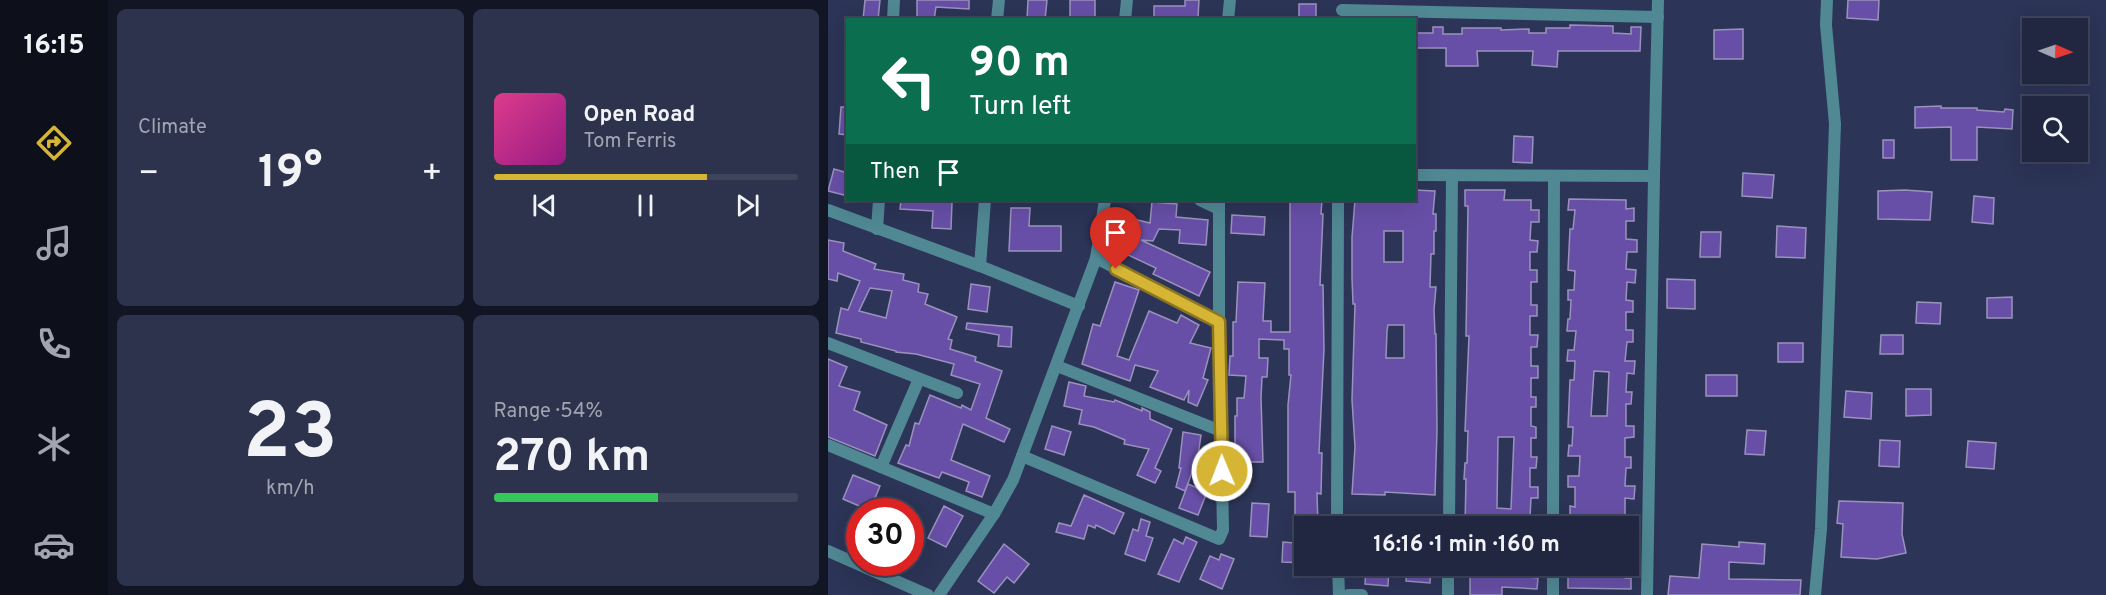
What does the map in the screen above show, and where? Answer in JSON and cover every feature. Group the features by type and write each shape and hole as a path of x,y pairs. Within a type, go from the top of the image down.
{"street":[{"path":"893,18 894,0"},
{"path":"997,18 999,0"},
{"path":"1125,18 1127,0"},
{"path":"1228,18 1230,0"},
{"path":"1647,595 1653,176 1659,0"},
{"path":"1815,595 1821,529 1824,383 1835,124 1826,25 1827,0"},
{"path":"1342,10 1658,17"},
{"path":"1416,175 1653,176"},
{"path":"1449,516 1452,176"},
{"path":"1553,516 1554,176"},
{"path":"877,229 879,201"},
{"path":"980,266 985,201"},
{"path":"939,595 994,514 1013,480 1096,258 1105,201"},
{"path":"1337,516 1338,201"},
{"path":"1022,456 1220,539 1223,530 1219,204"},
{"path":"828,210 980,266 1079,306"},
{"path":"1096,258 1219,322"},
{"path":"828,343 957,393"},
{"path":"1057,366 1221,431"},
{"path":"882,467 919,379"},
{"path":"828,445 994,514"},
{"path":"828,550 928,595"},
{"path":"1338,576 1339,595"},
{"path":"1448,576 1448,595"},
{"path":"1553,576 1553,595"},
{"path":"1348,595 1362,595"}],"building":[{"path":"865,0 880,0 878,18 863,18"},
{"path":"917,0 969,0 969,9 936,7 934,18 917,18"},
{"path":"1028,0 1047,0 1045,18 1027,18"},
{"path":"1070,0 1095,0 1095,18 1070,18"},
{"path":"1185,0 1199,0 1198,18 1154,18 1154,6 1185,6"},
{"path":"1848,0 1879,0 1878,20 1847,18"},
{"path":"1299,4 1316,4 1316,18 1299,18"},
{"path":"1570,25 1613,26 1613,33 1631,34 1631,27 1641,27 1640,51 1558,51 1557,67 1532,65 1533,51 1477,51 1478,66 1446,66 1446,48 1416,48 1416,33 1433,33 1433,27 1443,27 1443,34 1462,34 1462,28 1529,29 1529,33 1546,33 1546,28 1570,28"},
{"path":"1743,29 1743,59 1714,59 1714,30"},
{"path":"1941,106 1941,108 1977,108 1977,110 2004,112 2005,109 2013,110 2012,129 1977,127 1977,160 1951,160 1951,127 1915,128 1915,107"},
{"path":"841,107 846,107 846,135 839,134"},
{"path":"1514,136 1533,137 1532,163 1513,162"},
{"path":"1883,140 1894,140 1894,158 1883,158"},
{"path":"834,169 846,172 846,196 828,191"},
{"path":"1743,173 1774,175 1772,198 1742,196"},
{"path":"1416,190 1435,191 1433,214 1436,214 1436,231 1434,231 1434,254 1431,254 1430,287 1436,287 1434,310 1437,430 1435,495 1385,492 1385,495 1352,494 1355,447 1352,400 1355,304 1353,304 1352,237 1355,201 1416,201","holes":["1384,231 1403,231 1403,262 1384,262","1388,325 1404,325 1404,358 1386,358"]},
{"path":"1465,190 1505,190 1504,200 1531,200 1531,210 1539,210 1539,222 1531,222 1530,240 1538,241 1537,252 1530,252 1530,270 1537,270 1537,282 1531,282 1531,305 1537,305 1537,316 1530,316 1530,335 1538,335 1537,347 1531,347 1531,366 1538,366 1538,378 1531,378 1531,397 1536,397 1536,407 1531,407 1531,426 1536,427 1536,438 1531,438 1531,457 1537,457 1536,468 1530,468 1530,487 1538,487 1538,498 1531,498 1530,516 1465,516 1466,479 1464,479 1468,431 1465,431 1469,336 1466,336 1468,206 1465,206","holes":["1498,437 1514,437 1511,509 1497,508"]},
{"path":"1878,191 1932,192 1930,220 1878,219"},
{"path":"1974,196 1994,198 1993,224 1972,222"},
{"path":"1569,199 1626,200 1626,209 1634,208 1634,221 1626,221 1626,239 1637,240 1637,252 1627,252 1626,269 1636,270 1635,283 1627,282 1626,300 1633,301 1633,312 1626,312 1626,330 1633,330 1633,342 1627,342 1625,361 1635,361 1634,374 1627,373 1626,392 1632,392 1631,404 1626,404 1626,426 1634,426 1634,437 1625,438 1625,457 1631,457 1631,468 1626,468 1625,486 1635,486 1634,499 1625,498 1625,516 1570,516 1570,506 1575,507 1575,487 1568,487 1568,476 1579,476 1580,456 1568,456 1569,445 1572,446 1573,427 1568,427 1570,380 1574,380 1575,361 1567,361 1568,350 1574,350 1576,331 1567,331 1571,300 1568,300 1568,290 1574,290 1575,271 1568,270 1570,229 1573,229 1575,210 1568,210","holes":["1594,371 1609,372 1607,416 1591,416"]},
{"path":"901,201 952,202 951,229 932,228 933,211 900,209"},
{"path":"1290,201 1322,201 1320,285 1323,285 1324,349 1319,453 1322,453 1321,494 1317,493 1318,516 1295,516 1295,492 1288,492 1288,405 1291,375 1289,375 1289,349 1284,349 1284,340 1259,339 1259,358 1268,358 1267,377 1262,377 1263,462 1235,462 1237,398 1244,398 1246,376 1229,375 1230,356 1233,356 1233,322 1236,322 1238,282 1265,283 1263,321 1271,321 1271,332 1290,332"},
{"path":"1152,202 1177,204 1176,217 1208,220 1206,245 1179,243 1180,230 1159,229 1153,241 1141,240 1210,272 1199,296 1153,274 1156,268 1126,254 1135,236 1117,231 1121,216 1150,223"},
{"path":"1011,208 1030,208 1029,226 1061,226 1061,251 1009,251"},
{"path":"1232,215 1265,217 1264,235 1231,233"},
{"path":"1777,226 1806,228 1805,258 1776,257"},
{"path":"1701,232 1721,232 1720,257 1700,257"},
{"path":"828,240 844,243 843,251 876,264 874,269 904,274 903,280 919,284 918,292 928,294 925,304 957,317 948,339 952,340 950,349 976,357 975,361 1002,371 986,418 1010,429 1004,442 963,424 951,460 990,476 982,497 966,491 969,482 942,472 939,478 898,463 906,445 909,446 915,423 919,424 930,395 971,410 980,384 951,375 954,364 916,354 896,352 861,342 861,339 836,333 841,308 848,310 860,281 838,273 837,281 828,279","holes":["870,288 892,291 886,318 859,311"]},
{"path":"1667,279 1695,280 1695,309 1667,308"},
{"path":"1115,282 1139,290 1117,356 1129,360 1149,311 1177,323 1181,315 1199,325 1190,343 1211,348 1203,378 1208,380 1197,406 1188,402 1189,390 1184,400 1150,387 1158,371 1135,365 1130,381 1082,364 1093,324 1100,326"},
{"path":"971,284 990,287 987,312 968,309"},
{"path":"2012,297 2012,318 1987,318 1987,298"},
{"path":"1917,302 1941,303 1940,324 1916,323"},
{"path":"967,323 1012,327 1011,347 998,346 999,335 966,329"},
{"path":"1881,335 1903,335 1903,354 1880,354"},
{"path":"1778,343 1803,343 1803,362 1778,362"},
{"path":"828,359 847,367 839,386 860,392 854,410 887,425 875,456 828,437"},
{"path":"1706,375 1737,375 1737,396 1706,396"},
{"path":"1069,382 1086,386 1084,396 1114,402 1115,400 1142,411 1142,408 1150,412 1150,419 1172,429 1155,468 1161,471 1155,483 1137,475 1149,449 1124,444 1125,440 1094,427 1079,424 1082,410 1064,406"},
{"path":"1906,389 1931,389 1931,415 1906,416"},
{"path":"1846,391 1872,393 1871,419 1844,417"},
{"path":"1052,426 1071,432 1064,455 1045,449"},
{"path":"1747,430 1766,431 1764,455 1745,454"},
{"path":"1183,432 1201,435 1196,470 1193,470 1185,491 1176,487 1181,468 1179,468"},
{"path":"1880,440 1900,441 1899,467 1879,466"},
{"path":"1968,441 1996,443 1994,469 1966,467"},
{"path":"853,475 880,486 875,498 843,499"},
{"path":"1188,484 1207,492 1198,515 1179,508"},
{"path":"1084,495 1124,513 1114,534 1096,525 1095,528 1088,525 1084,539 1056,532 1059,523 1071,526"},
{"path":"1839,501 1903,503 1902,534 1906,553 1877,559 1841,557 1843,524 1837,523"},
{"path":"1252,503 1269,504 1267,537 1250,536"},
{"path":"944,506 963,516 946,547 928,538"},
{"path":"1141,519 1150,522 1146,536 1153,538 1145,561 1125,554 1133,529 1138,531"},
{"path":"1186,537 1197,542 1179,582 1158,574 1174,539 1183,544"},
{"path":"1283,542 1294,543 1294,563 1282,562"},
{"path":"1739,542 1765,544 1764,564 1729,562 1729,579 1801,580 1800,595 1668,595 1670,576 1699,578 1702,544 1739,547"},
{"path":"1004,544 1029,564 1014,583 1007,577 994,593 978,581"},
{"path":"1221,554 1234,559 1222,589 1200,579 1210,556 1219,560"},
{"path":"1365,576 1388,576 1388,586 1365,584"},
{"path":"1406,576 1430,576 1430,583 1406,581"},
{"path":"1470,576 1538,578 1537,589 1502,587 1502,595 1470,595"},
{"path":"1568,576 1625,576 1625,578 1631,578 1631,589 1568,588"}],"route":[{"path":"1116,269 1219,322 1222,471"}]}
